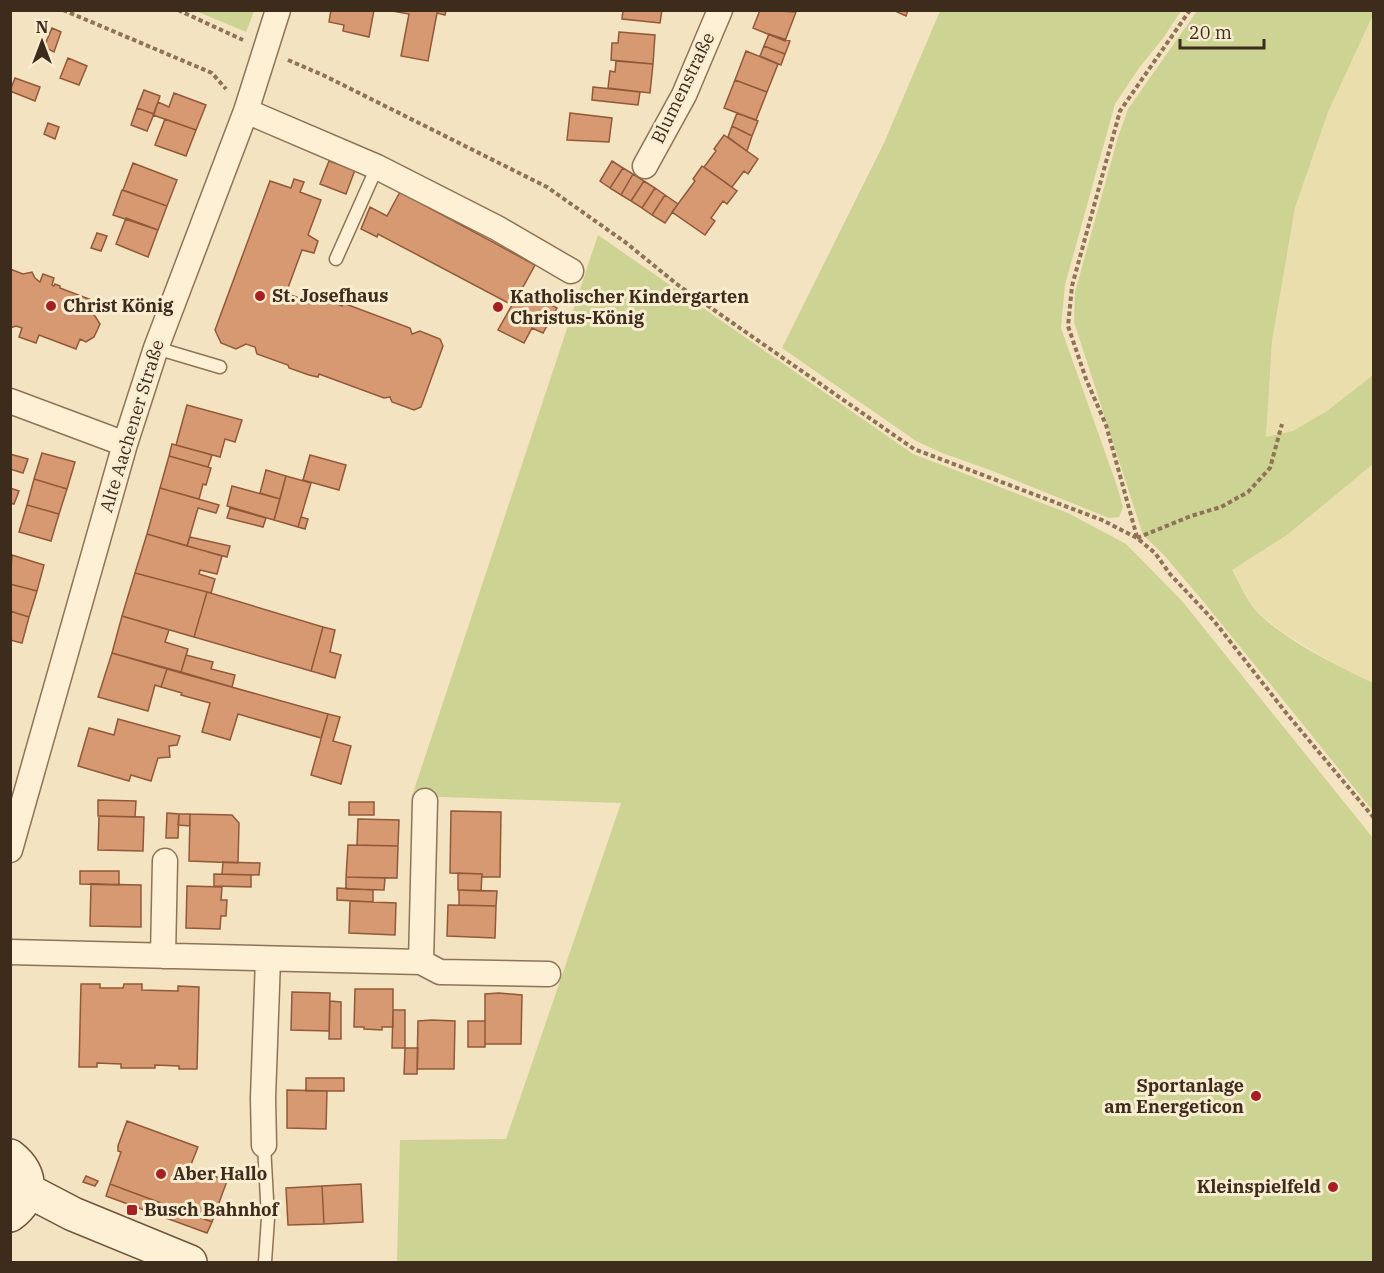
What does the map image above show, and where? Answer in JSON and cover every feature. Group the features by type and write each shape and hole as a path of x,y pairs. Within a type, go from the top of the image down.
{"street":[{"name":"Alte Aachener Straße","path":"10,850 16,808 125,444 156,348 246,111 278,10"},
{"name":"Blumenstraße","path":"645,166 684,95 720,10"},
{"path":"246,111 377,167 497,228 571,271"},
{"path":"10,401 125,444"},
{"path":"421,962 425,801"},
{"path":"163,956 165,861"},
{"path":"10,952 421,962 440,972 548,974"},
{"path":"264,1145 262,1098 268,959"},
{"path":"10,1156 24,1171 19,1203 73,1214 190,1263"}],"lane":[{"path":"336,259 377,167"},
{"path":"156,348 220,367"},
{"path":"264,1145 268,1218 265,1263"}],"path":[{"path":"63,10 212,74 246,111"},
{"path":"178,10 325,76 547,187 626,242 678,285 914,449 1102,520 1137,538 1155,554 1214,621 1287,714 1374,818"},
{"path":"1137,538 1106,424 1086,379 1068,326 1072,286 1120,111 1190,10"},
{"path":"1137,538 1191,516 1221,507 1248,492 1270,468 1282,424"}],"shaded area":[{"path":"1373,15 1373,375 1327,411 1293,432 1266,438 1272,341 1295,208 1328,112"},
{"path":"1373,464 1373,683 1335,664 1282,632 1254,609 1231,570 1287,535"}],"green space":[{"path":"196,11 254,11 246,32"},
{"path":"940,11 1181,11 1115,104 1065,285 1061,328 1117,486 1123,507 1119,517 1109,518 916,441 782,348 884,143"},
{"path":"1197,11 1373,11 1328,112 1295,208 1272,341 1266,437 1293,431 1327,411 1373,375 1373,464 1287,535 1232,570 1252,606 1267,621 1311,651 1373,683 1373,811 1203,601 1163,554 1143,535 1074,322 1075,292 1118,137 1128,109"},
{"path":"598,235 913,454 1068,513 1126,544 1182,601 1373,838 1373,1262 397,1262 400,1140 506,1139 621,803 412,796"}],"building":[{"path":"331,10 374,10 369,37 343,31 344,25 329,22"},
{"path":"387,10 446,10 445,15 437,13 428,61 401,56 409,14"},
{"path":"623,10 662,10 660,23 622,19"},
{"path":"760,10 796,12 785,41 753,28"},
{"path":"893,10 908,10 906,16"},
{"path":"52,28 61,32 54,52 44,47"},
{"path":"619,32 655,35 653,64 611,60 612,43 618,43"},
{"path":"769,34 790,41 785,54 764,46"},
{"path":"764,46 785,54 781,65 760,56"},
{"path":"746,51 778,64 767,92 735,80"},
{"path":"68,58 87,66 79,85 60,78"},
{"path":"616,61 653,64 650,93 608,88 610,71 615,72"},
{"path":"15,78 40,87 35,101 10,91"},
{"path":"735,80 767,92 756,120 724,108"},
{"path":"593,87 640,92 638,105 592,100"},
{"path":"144,90 160,96 154,114 137,108"},
{"path":"174,93 206,105 196,130 153,115 158,102 169,107"},
{"path":"137,108 154,114 147,131 131,125"},
{"path":"570,113 612,118 609,142 567,140"},
{"path":"737,113 758,121 752,136 732,126"},
{"path":"165,119 196,130 186,156 155,145"},
{"path":"48,123 59,127 55,139 44,134"},
{"path":"732,126 752,136 747,151 728,137"},
{"path":"724,135 758,159 748,174 744,171 732,187 704,167"},
{"path":"329,161 355,170 346,194 320,184"},
{"path":"612,161 623,168 610,188 600,181"},
{"path":"133,163 177,180 167,206 123,190"},
{"path":"702,166 737,191 727,204 723,201 711,218 715,221 705,235 672,212 695,181 693,179"},
{"path":"623,168 633,174 621,195 610,188"},
{"path":"633,174 644,181 631,201 621,195"},
{"name":"St. Josefhaus","path":"294,179 304,182 300,192 321,200 308,235 318,241 314,253 302,250 286,293 304,300 307,291 342,306 343,303 410,328 412,334 420,331 440,339 443,346 421,407 414,410 392,402 390,397 384,398 319,374 318,377 289,368 288,365 257,354 255,347 246,344 236,349 221,343 215,330 270,181 291,188"},
{"path":"644,181 655,188 642,208 631,201"},
{"path":"655,188 665,195 652,215 642,208"},
{"path":"122,190 167,206 158,230 113,215"},
{"path":"400,192 535,265 522,289 557,308 543,333 532,328 524,343 498,330 512,305 378,234 377,237 361,229 370,207 387,216"},
{"path":"665,195 678,204 665,223 652,215"},
{"path":"126,218 158,230 148,257 116,244"},
{"path":"97,233 107,236 101,251 91,248"},
{"name":"Christ König","path":"10,269 23,274 32,272 40,282 43,274 54,278 52,285 55,284 94,301 90,312 100,324 94,337 86,342 80,339 76,349 39,335 36,343 19,337 22,328 16,326 10,328"},
{"path":"187,405 242,420 235,442 225,439 220,457 176,445"},
{"path":"172,444 212,455 208,467 169,456"},
{"path":"42,453 75,462 67,489 34,479"},
{"path":"10,454 28,459 23,473 10,469"},
{"path":"310,455 346,465 339,490 303,480"},
{"path":"169,456 211,468 199,499 160,488"},
{"path":"266,470 286,476 280,499 260,493"},
{"path":"286,476 311,483 298,527 274,520"},
{"path":"34,479 67,489 59,514 27,505"},
{"path":"232,486 280,499 274,520 227,506"},
{"path":"10,488 19,491 14,504 10,503"},
{"path":"160,488 219,505 216,513 198,508 187,546 147,534"},
{"path":"27,505 59,514 51,541 19,532"},
{"path":"230,508 266,518 263,527 227,518"},
{"path":"301,517 308,519 305,529 298,527"},
{"path":"147,534 222,556 217,574 200,570 199,574 215,579 211,593 135,573"},
{"path":"190,537 230,546 227,557 187,546"},
{"path":"12,555 44,565 37,591 10,584"},
{"path":"135,573 207,592 194,637 122,616"},
{"path":"10,584 37,591 29,617 10,611"},
{"path":"207,592 323,627 311,671 194,637"},
{"path":"10,611 29,617 22,643 10,640"},
{"path":"122,616 169,630 165,642 188,649 181,672 112,653"},
{"path":"323,627 335,630 330,652 341,655 335,678 311,671"},
{"path":"112,653 167,669 161,687 155,685 148,711 98,697"},
{"path":"186,655 213,662 211,669 235,675 232,687 181,672"},
{"path":"167,669 328,714 321,738 238,714 230,740 202,732 210,703 161,687"},
{"path":"328,714 340,717 333,741 351,746 341,784 311,775"},
{"path":"118,719 180,736 177,745 169,746 170,757 158,758 151,781 131,775 129,781 78,766 89,728 114,735"},
{"path":"98,800 136,801 135,817 98,816"},
{"path":"349,802 374,802 374,815 349,815"},
{"path":"451,811 501,812 500,877 450,873"},
{"path":"167,813 179,814 178,838 166,838"},
{"path":"179,814 190,814 190,826 178,825"},
{"path":"190,814 232,815 239,823 238,863 189,861"},
{"path":"99,816 144,817 143,851 98,850"},
{"path":"358,819 399,820 398,846 357,845"},
{"path":"348,845 398,846 397,878 346,877"},
{"path":"223,862 260,863 259,875 222,874"},
{"path":"80,871 119,871 119,885 80,884"},
{"path":"458,873 482,874 481,891 458,890"},
{"path":"214,874 251,875 251,887 214,886"},
{"path":"346,877 385,878 384,890 346,889"},
{"path":"91,884 141,885 141,927 90,926"},
{"path":"187,886 222,887 221,900 227,900 226,916 221,916 220,929 186,928"},
{"path":"337,888 373,890 373,902 337,900"},
{"path":"459,890 497,891 496,906 459,905"},
{"path":"350,901 396,903 395,935 349,933"},
{"path":"448,905 496,906 495,938 447,936"},
{"path":"81,984 100,984 100,988 123,988 124,984 142,984 142,990 178,991 178,986 199,987 197,1069 155,1065 155,1068 121,1068 121,1064 97,1063 97,1067 79,1067"},
{"path":"355,989 393,989 393,1027 382,1027 382,1030 354,1027"},
{"path":"292,992 330,993 329,1031 291,1030"},
{"path":"485,994 522,995 521,1044 485,1044"},
{"path":"330,1001 341,1002 341,1039 329,1039"},
{"path":"393,1010 405,1010 405,1048 392,1048"},
{"path":"418,1021 455,1021 454,1069 417,1069"},
{"path":"468,1021 485,1021 485,1047 468,1047"},
{"path":"405,1048 418,1048 417,1074 404,1074"},
{"path":"306,1078 344,1078 344,1091 306,1091"},
{"path":"287,1090 327,1091 326,1129 287,1128"},
{"name":"Aber Hallo","path":"127,1121 198,1147 190,1167 227,1181 212,1222 110,1184 121,1152 118,1151 118,1146"},
{"path":"86,1176 98,1181 95,1186 83,1182"},
{"path":"110,1184 212,1222 207,1233 106,1196"},
{"path":"361,1184 363,1222 324,1224 322,1186"},
{"path":"322,1186 324,1224 288,1225 286,1188"}],"place":[{"name":"St. Josefhaus","path":"260,296"},
{"name":"Christ König","path":"51,306"},
{"name":"Katholischer Kindergarten Christus-König","path":"498,307"},
{"name":"Sportanlage am Energeticon","path":"1256,1096"},
{"name":"Aber Hallo","path":"161,1174"},
{"name":"Kleinspielfeld","path":"1333,1187"},
{"name":"Busch Bahnhof","path":"132,1210"}]}
